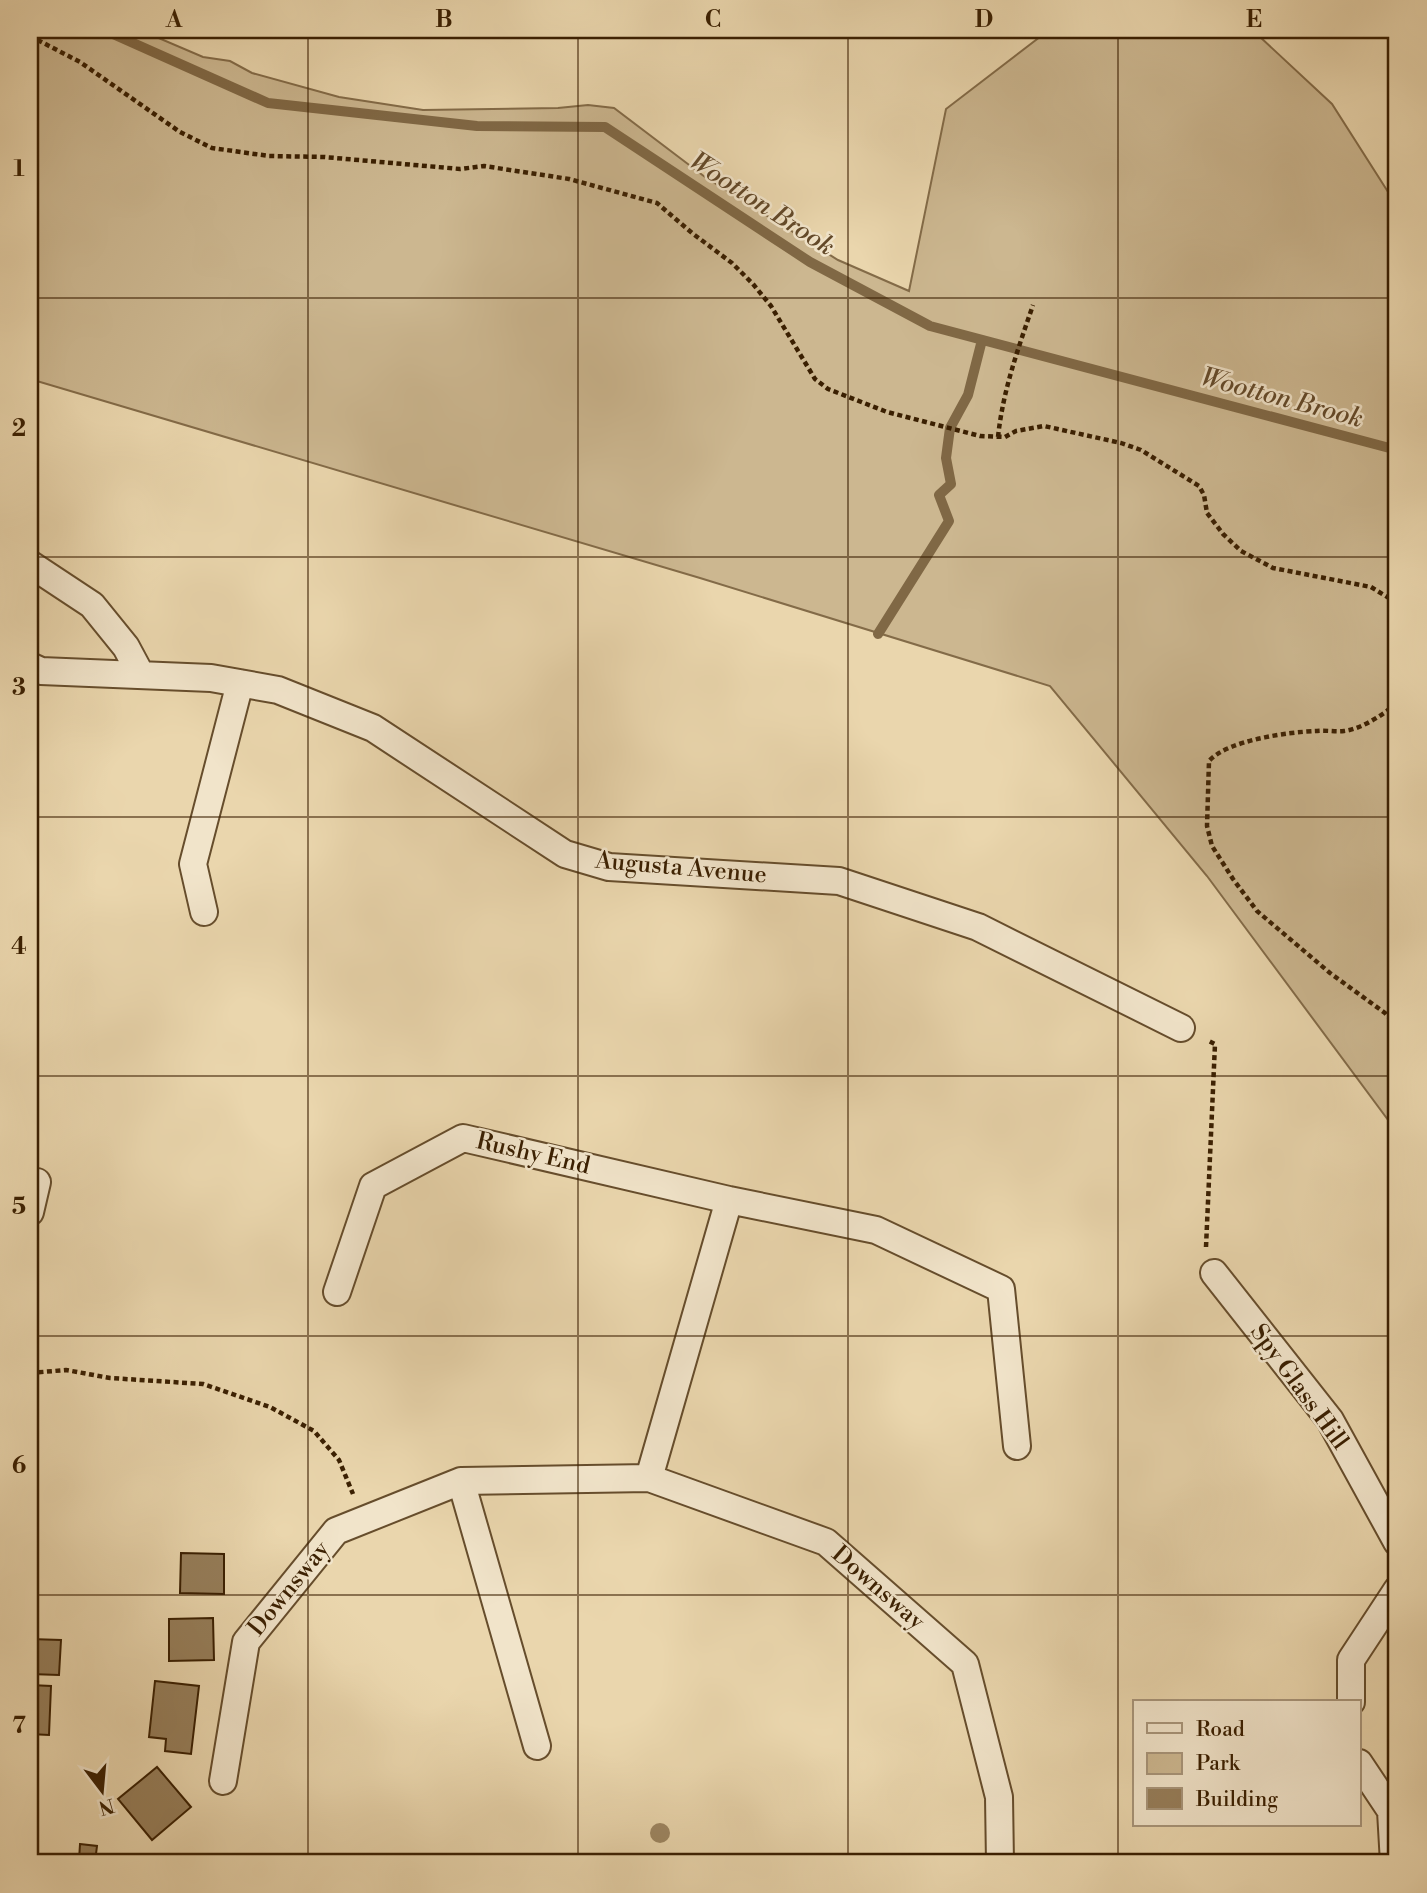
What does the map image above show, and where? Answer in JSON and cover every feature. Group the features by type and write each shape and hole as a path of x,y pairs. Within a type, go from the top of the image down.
{"street":[{"path":"30,564 92,606 126,647 141,675"},
{"name":"Augusta Avenue","path":"30,666 41,671 211,678 278,690 373,728 565,854 609,867 839,881 978,927 1181,1028"},
{"path":"204,912 193,864 240,683"},
{"name":"Rushy End","path":"338,1292 373,1186 463,1138 876,1230 1001,1289 1017,1446"},
{"path":"30,1212 37,1182"},
{"path":"649,1478 729,1199"},
{"name":"Spy Glass Hill","path":"1214,1273 1330,1420 1397,1542"},
{"name":"Downsway","path":"223,1781 246,1642 336,1531 461,1481 649,1478 826,1542 965,1664 999,1797 1000,1863"},
{"path":"461,1481 537,1746"},
{"path":"1351,1700 1351,1660 1397,1590"},
{"path":"1360,1764 1391,1811 1394,1863"}],"path":[{"path":"30,36 80,62 180,132 212,148 269,156 460,169 484,166 569,179 657,203 691,233 732,263 753,284 771,306 815,379 828,389 887,412 980,436 998,437 1044,426 1141,450 1199,486 1204,495 1207,513 1241,551 1273,568 1371,587 1397,603"},
{"path":"998,437 1001,410 1012,364 1033,305"},
{"path":"1397,703 1347,731 1282,734 1218,751 1209,761 1207,826 1217,854 1257,911 1330,973 1385,1013 1397,1027"},
{"path":"1181,1028 1215,1044 1206,1248 1214,1273"},
{"path":"30,1373 66,1370 110,1378 203,1384 270,1408 314,1431 339,1460 364,1520"}],"green space":[{"path":"30,30 140,30 203,57 230,61 252,73 339,97 423,110 588,105 614,108 705,177 838,260 909,291 946,109 1049,30 1220,30 1259,36 1332,104 1397,206 1397,1132 1207,876 1050,686 700,578 30,379"}],"building":[{"path":"181,1553 224,1554 224,1594 180,1593"},
{"path":"213,1618 214,1660 169,1661 169,1619"},
{"path":"30,1639 61,1640 59,1675 30,1674"},
{"path":"155,1681 199,1686 191,1754 165,1751 166,1739 149,1737"},
{"path":"30,1685 51,1686 49,1735 30,1734"},
{"path":"157,1767 191,1807 152,1840 118,1799"},
{"path":"80,1844 97,1846 95,1862 79,1860"}],"waterway":[{"name":"Wootton Brook","path":"104,30 268,103 477,126 605,127 810,262 930,326 1397,450"},
{"path":"878,634 949,521 939,495 951,484 946,458 950,428 968,395 982,340"}]}
